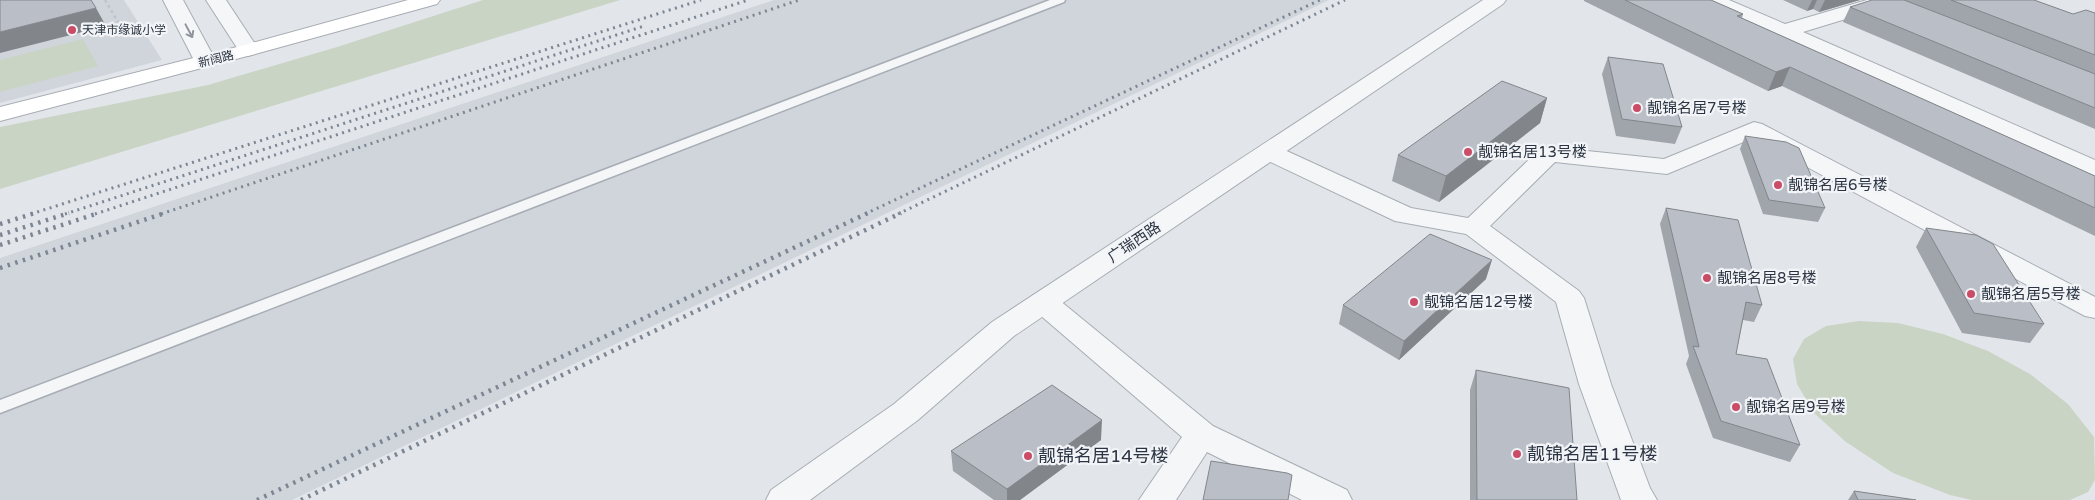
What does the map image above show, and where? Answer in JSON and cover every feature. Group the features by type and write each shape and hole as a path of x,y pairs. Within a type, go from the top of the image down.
{"main road":[{"name":"新阔路","path":"0,114 248,50 430,0"}],"street":[{"path":"173,0 205,61"},
{"path":"216,0 248,50"},
{"name":"广瑞西路","path":"784,500 906,412 1003,329 1496,0"},
{"path":"1713,0 2095,168"},
{"path":"1784,31 1889,3"},
{"path":"1474,227 1549,154 1667,167 1754,129 2095,309"},
{"path":"1269,152 1404,215 1474,227 1569,298 1595,384 1634,492 1639,500"},
{"path":"1043,302 1201,435 1334,500"},
{"path":"1156,500 1201,435"}],"lane":[{"path":"0,406 1060,0"}],"path":[{"path":"105,0 118,22"}],"shaded area":[{"name":"天津市缘诚小学","path":"0,0 124,0 162,60 0,103"},
{"path":"774,0 1329,0 292,500 0,500 0,258"}],"green space":[{"path":"483,0 620,0 0,189 0,127 208,85 337,47"},
{"path":"83,39 98,66 0,92 0,60"},
{"path":"1859,321 1898,323 1943,334 1988,351 2030,374 2068,404 2094,437 2095,480 2088,492 2070,500 1972,500 1950,495 1893,473 1846,442 1814,413 1797,384 1793,359 1804,339 1826,326"}],"building":[{"path":"0,0 91,0 96,8 0,32"},
{"path":"1625,0 1711,0 1743,14 1737,16 2095,176 2095,208 1790,67 1776,72"},
{"path":"1872,0 1904,0 2095,74 2095,108 1850,7"},
{"path":"1951,0 2034,0 2073,14 2086,10 2095,13 2095,55"},
{"path":"1608,57 1663,64 1682,127 1622,119"},
{"path":"1502,81 1547,98 1446,176 1398,155"},
{"path":"1745,136 1786,142 1799,148 1825,208 1769,200"},
{"path":"1666,208 1738,220 1762,305 1746,302 1736,354 1767,359 1800,445 1721,421 1693,346 1699,347"},
{"path":"1926,228 1976,235 1993,244 2044,324 1974,313"},
{"name":"靓锦名居12号楼","path":"1430,234 1492,260 1404,341 1343,305"},
{"name":"靓锦名居11号楼","path":"1476,370 1569,388 1577,500 1477,500"},
{"name":"靓锦名居14号楼","path":"1052,385 1102,420 1007,489 951,451"},
{"path":"1211,461 1292,475 1288,500 1203,500"},
{"path":"1854,491 1916,500 1858,500"}],"railway":[{"path":"31,214 701,0"},
{"path":"95,214 748,0"},
{"path":"161,214 799,0"},
{"path":"865,214 1320,0"},
{"path":"898,214 1345,0"},
{"path":"65,214 644,26"},
{"path":"0,224 35,213"},
{"path":"0,235 69,213"},
{"path":"0,245 99,213"},
{"path":"0,268 165,213"},
{"path":"257,500 868,213"},
{"path":"301,500 901,213"}],"place":[{"name":"天津市缘诚小学","path":"72,30"},
{"name":"靓锦名居7号楼","path":"1637,108"},
{"name":"靓锦名居13号楼","path":"1468,152"},
{"name":"靓锦名居6号楼","path":"1778,185"},
{"name":"靓锦名居8号楼","path":"1707,278"},
{"name":"靓锦名居5号楼","path":"1971,294"},
{"name":"靓锦名居12号楼","path":"1414,302"},
{"name":"靓锦名居9号楼","path":"1736,407"},
{"name":"靓锦名居11号楼","path":"1517,454"},
{"name":"靓锦名居14号楼","path":"1028,456"}]}
